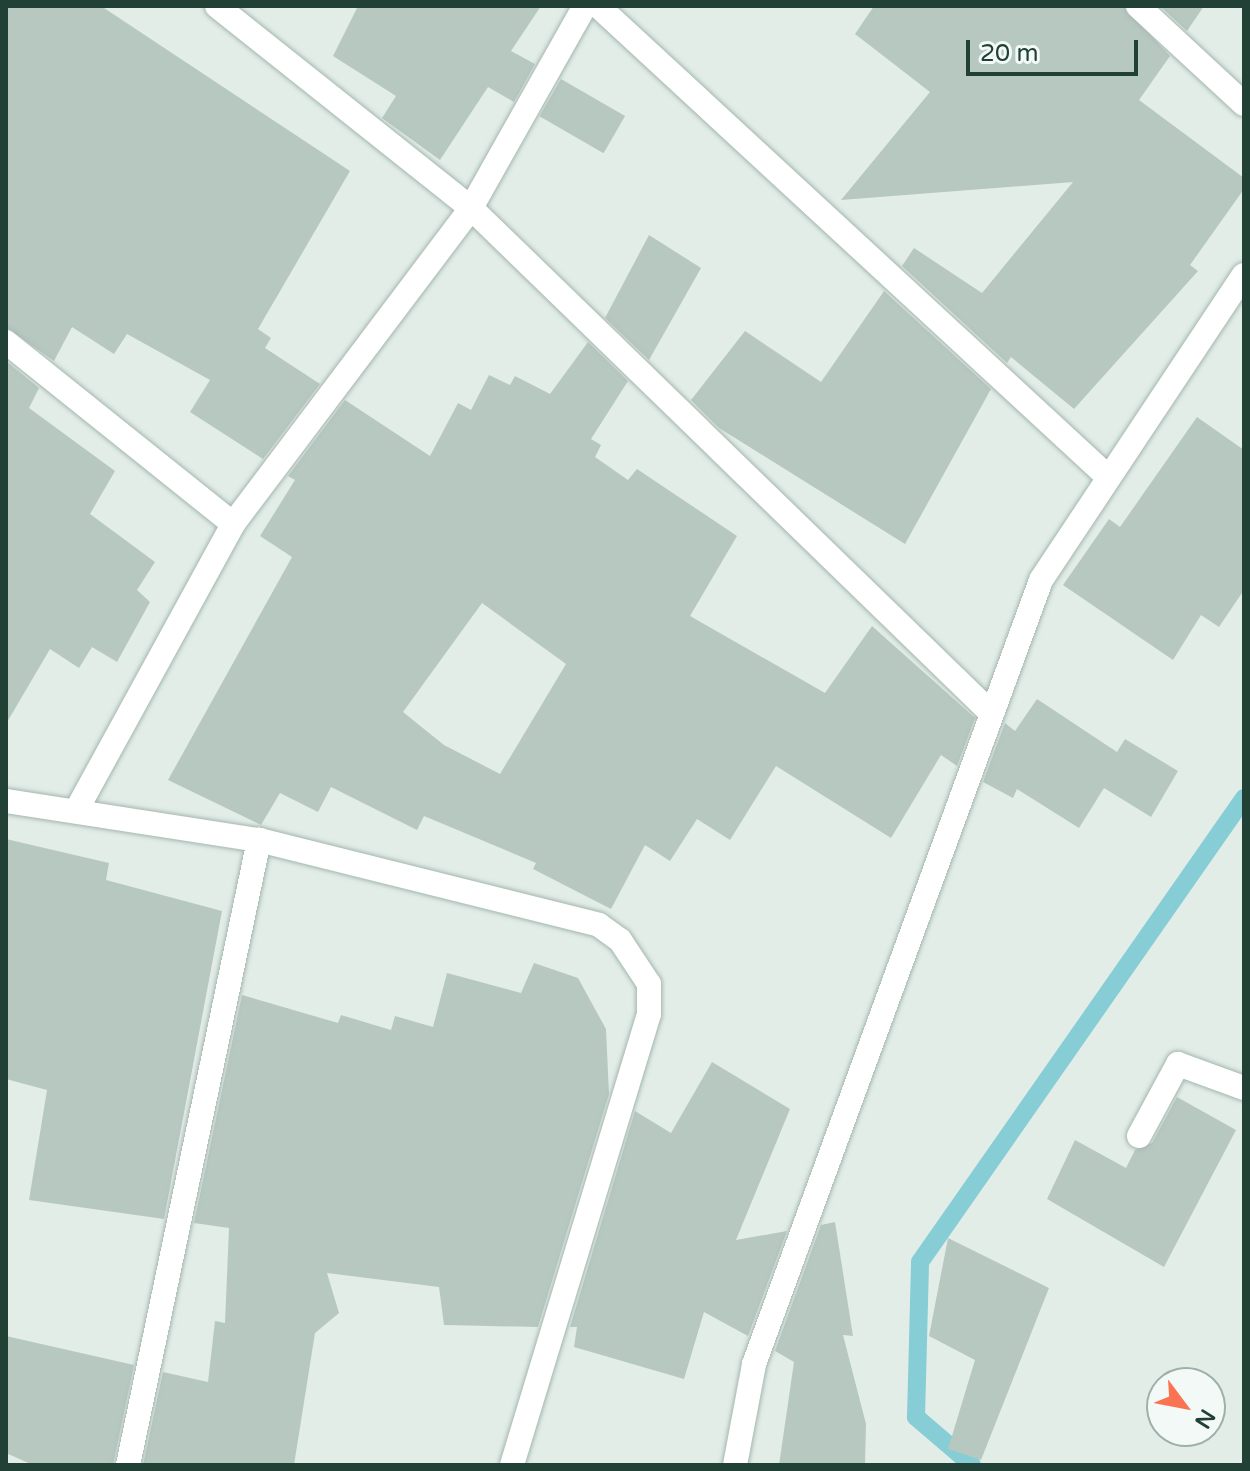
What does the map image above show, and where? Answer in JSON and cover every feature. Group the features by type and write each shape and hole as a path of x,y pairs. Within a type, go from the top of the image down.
{"street":[{"path":"217,6 471,208 991,713"},
{"path":"76,811 233,524 471,208 585,6"},
{"path":"598,6 1108,477"},
{"path":"1138,6 1244,104"},
{"path":"735,1465 754,1364 1041,580 1244,275"},
{"path":"6,342 233,524"},
{"path":"6,801 259,840 599,925 620,940 649,984 649,1014 512,1465"},
{"path":"128,1465 259,840"},
{"path":"1139,1136 1178,1064 1244,1088"}],"building":[{"path":"6,6 101,6 350,171 258,329 271,338 265,348 320,384 263,459 190,412 210,380 127,334 114,354 72,327 54,361 6,327"},
{"path":"358,6 541,6 511,51 535,64 514,102 488,87 440,160 382,118 396,96 333,56"},
{"path":"874,6 1123,6 1170,56 1139,100 1244,178 1244,189 1190,265 1198,271 1074,409 1011,357 1007,363 902,266 914,248 982,293 1073,182 841,200 930,92 855,34"},
{"path":"1160,6 1204,6 1187,31"},
{"path":"561,79 625,116 604,153 540,116"},
{"path":"649,235 701,268 649,360 605,318"},
{"path":"884,291 991,389 905,544 719,428 691,400 745,331 821,382"},
{"path":"588,342 628,381 591,439 601,445 595,457 628,480 637,469 737,536 690,616 825,693 872,626 975,718 957,766 941,755 891,838 776,766 730,840 697,819 670,861 645,845 611,909 533,869 536,863 424,816 417,830 331,787 318,812 280,793 261,825 168,780 292,557 260,536 295,480 288,476 345,400 430,456 458,403 471,410 489,375 510,385 515,376 550,394","holes":["482,603 566,664 500,774 444,745 403,712"]},
{"path":"6,361 39,388 29,408 115,471 90,514 155,562 137,590 150,602 117,662 92,647 79,668 50,649 6,724"},
{"path":"1197,417 1244,450 1244,590 1219,627 1201,615 1173,660 1063,585 1109,519 1120,527"},
{"path":"1037,699 1117,752 1125,739 1178,771 1151,817 1104,788 1079,828 1017,789 1013,798 983,782 1005,723 1015,731"},
{"path":"6,839 109,863 106,880 222,911 164,1219 29,1200 47,1090 6,1079"},
{"path":"534,963 578,978 606,1029 609,1094 538,1327 444,1325 439,1287 327,1273 339,1313 315,1333 294,1465 143,1465 163,1372 208,1382 215,1321 225,1323 229,1228 194,1223 242,995 338,1023 341,1015 391,1030 395,1016 433,1027 447,973 521,993"},
{"path":"712,1062 790,1109 736,1240 787,1231 748,1336 704,1312 684,1379 574,1347 577,1327 570,1327 635,1111 671,1133"},
{"path":"1177,1097 1236,1130 1164,1267 1047,1199 1075,1140 1126,1168 1135,1150 1152,1143"},
{"path":"835,1222 853,1336 843,1335 866,1424 865,1465 779,1465 794,1362 775,1351 821,1225"},
{"path":"948,1238 1049,1288 981,1460 948,1449 975,1360 929,1336"},
{"path":"6,1336 134,1365 113,1465 33,1465 6,1453"}],"waterway":[{"path":"972,1465 916,1417 920,1262 1244,798"}]}
